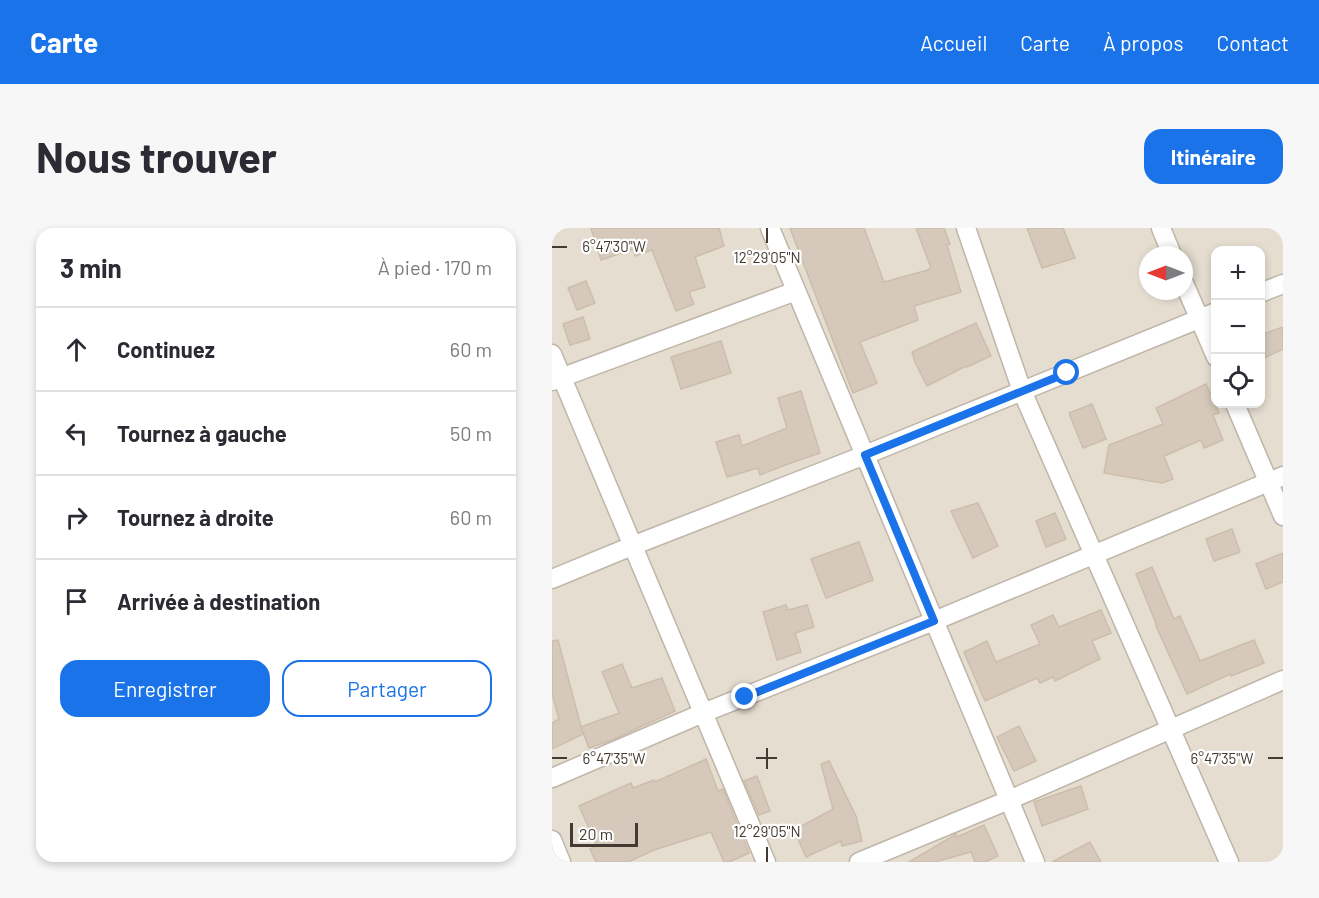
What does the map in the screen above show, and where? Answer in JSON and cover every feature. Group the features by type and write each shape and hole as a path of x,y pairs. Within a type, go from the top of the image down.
{"street":[{"path":"770,228 1035,862"},
{"path":"966,228 1022,391 1228,862"},
{"path":"1161,228 1168,246"},
{"path":"1265,291 1283,284"},
{"path":"557,379 796,291"},
{"path":"1193,296 1207,315 1214,354"},
{"path":"552,579 865,455 1207,315"},
{"path":"552,354 557,379 632,546 766,862"},
{"path":"1237,408 1276,479 1283,516"},
{"path":"552,778 703,713 934,621 1276,479"},
{"path":"859,862 1009,800 1283,680"},
{"path":"552,840 561,862"}],"shaded area":[{"path":"552,228 1283,228 1283,862 552,862"}],"building":[{"path":"591,228 719,228 724,246 695,257 705,287 689,292 694,304 676,311 652,250 635,256 633,249 601,260"},
{"path":"790,228 864,228 884,282 931,268 916,228 944,228 961,292 914,306 918,320 860,342 877,383 853,393"},
{"path":"1027,228 1063,228 1075,258 1042,268"},
{"path":"586,281 595,303 577,310 568,288"},
{"path":"583,317 590,339 570,345 563,324"},
{"path":"976,323 991,356 927,386 912,352"},
{"path":"1283,327 1283,349 1265,358 1265,354 1265,333"},
{"path":"721,341 731,373 681,389 671,357"},
{"path":"1206,384 1211,395 1211,408 1217,408 1219,413 1213,415 1223,440 1204,448 1201,440 1164,456 1173,479 1162,483 1104,473 1109,445 1163,424 1156,408"},
{"path":"801,391 820,453 760,475 758,468 727,477 716,442 739,435 742,446 787,428 778,398"},
{"path":"1092,404 1106,439 1083,448 1069,413"},
{"path":"978,503 998,546 973,558 951,511"},
{"path":"1055,513 1066,539 1046,547 1036,521"},
{"path":"1232,529 1240,552 1214,561 1206,539"},
{"path":"859,542 873,580 826,598 811,559"},
{"path":"1283,553 1283,582 1266,589 1256,564"},
{"path":"1152,567 1174,619 1180,616 1200,661 1254,640 1264,663 1231,676 1230,674 1187,694 1156,626 1136,574"},
{"path":"786,605 788,610 807,605 814,627 795,633 801,652 777,660 763,612"},
{"path":"1101,610 1111,633 1092,641 1100,659 1055,681 1053,677 1040,683 1037,678 985,701 964,652 987,641 996,662 1040,644 1031,625 1053,615 1059,627"},
{"path":"558,640 583,734 552,749 552,723 559,719 552,694 552,641"},
{"path":"622,664 632,688 662,678 675,711 589,748 581,727 619,713 602,672"},
{"path":"1019,726 1036,761 1014,771 997,737"},
{"path":"706,759 718,791 723,789 749,853 724,862 711,832 654,850 628,862 596,862 590,849 597,846 579,806 631,783 633,788 654,780 655,782"},
{"path":"829,761 856,816 862,841 842,846 841,841 806,857 794,830 833,809 821,764"},
{"path":"757,776 770,811 759,815 744,781"},
{"path":"1081,786 1088,809 1042,826 1034,802"},
{"path":"984,825 998,856 985,862 975,862 971,852 935,862 909,862 956,834 957,837"},
{"path":"1090,842 1101,862 1052,862"}],"route":[{"path":"745,697 934,621 865,455 1067,373"}]}
